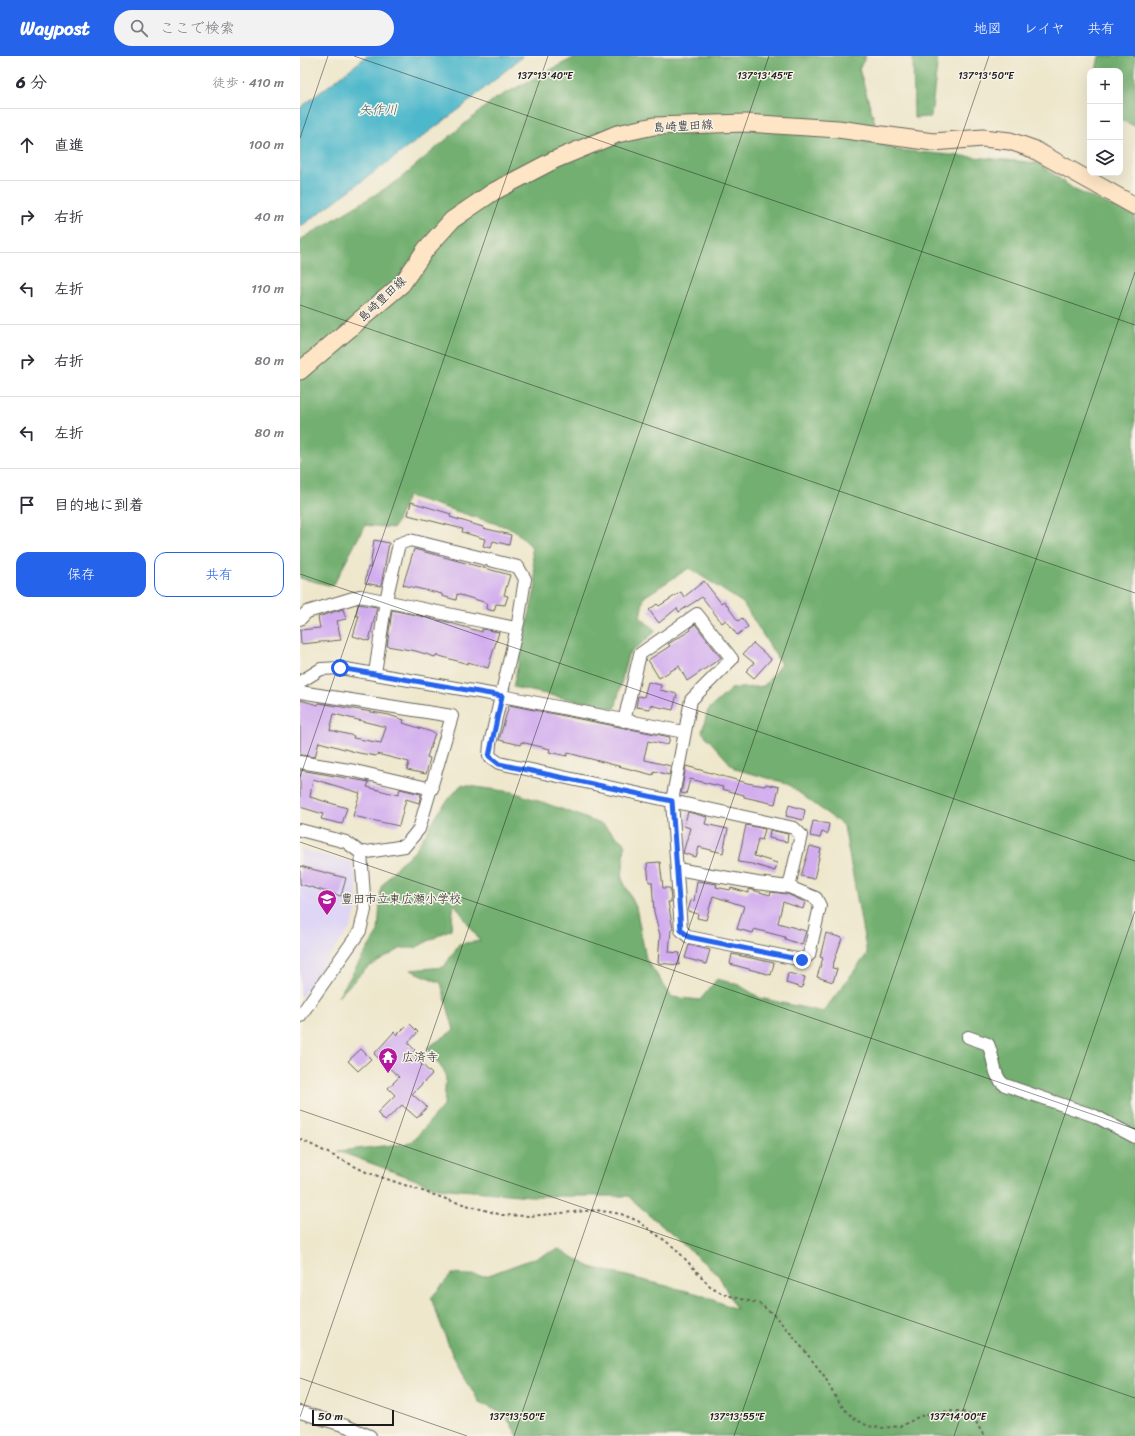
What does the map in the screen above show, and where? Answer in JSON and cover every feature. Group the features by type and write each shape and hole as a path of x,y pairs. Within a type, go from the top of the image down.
{"main road":[{"name":"島崎豊田線","path":"300,371 402,284 426,249 452,220 493,192 554,160 617,134 654,126 746,123 838,129 933,142 983,138 1010,141 1033,149 1135,206"}],"street":[{"path":"375,673 386,600 399,544 410,540 518,567 525,579 489,756 499,764 794,828 801,835 789,887"},
{"path":"300,619 307,612 360,596 386,600 515,628"},
{"path":"624,721 640,654 697,614 732,659 691,700 684,732 672,801 681,930 689,937 802,960 809,955 820,906 816,898 789,887 677,869"},
{"path":"300,682 321,669 340,668 502,696 684,732"},
{"path":"300,692 452,716 432,790 419,829 405,846 361,853 346,842 300,830"},
{"path":"300,762 355,771 432,790"},
{"path":"300,1016 360,931 365,910 361,853"},
{"path":"968,1037 988,1044 998,1076 1001,1082 1006,1085 1095,1116 1135,1137"},
{"path":"300,1412 346,1426 370,1436"}],"path":[{"path":"300,1138 366,1172 452,1201 502,1215 529,1216 596,1210 627,1216 638,1221 675,1248 710,1286 723,1294 760,1304 772,1314 794,1337 825,1377 833,1393 844,1409 855,1419 868,1426 881,1428 902,1426 918,1417 935,1412 958,1411 973,1417 984,1436"}],"shaded area":[{"name":"豊田市立東広瀬小学校","path":"300,850 351,862 356,878 358,906 351,927 300,998"}],"green space":[{"path":"577,56 866,56 859,69 881,143 897,150 1038,163 1075,190 1135,216 1135,1436 518,1436 505,1415 479,1402 452,1354 431,1298 452,1274 486,1276 559,1249 590,1267 699,1294 736,1309 719,1276 628,1196 531,1196 438,1188 338,1151 411,1143 444,1105 446,1074 427,1048 454,1030 441,983 411,970 444,967 459,944 480,941 454,903 451,929 415,948 402,948 367,968 338,997 378,932 381,887 399,864 414,852 442,807 461,785 513,792 570,812 603,825 625,844 622,879 636,907 646,959 672,997 700,1000 717,979 739,985 760,998 823,1012 867,954 844,826 786,783 735,769 702,732 708,710 731,689 764,686 781,664 743,603 689,568 644,597 640,617 656,631 628,655 615,709 513,687 536,585 531,546 513,529 408,496 394,528 365,525 333,586 300,578 300,240 396,182 493,100"},
{"path":"913,56 938,56 931,117 914,118"},
{"path":"1099,56 1135,56 1135,126 1123,121 1123,68 1097,68"}],"water":[{"name":"矢作川","path":"367,56 523,56 461,108 300,227 300,108"}],"building":[{"path":"411,502 451,514 450,517 483,528 511,535 509,545 493,541 491,548 483,546 485,539 462,532 463,529 408,515"},
{"path":"374,540 389,543 381,586 365,583 368,567 370,568"},
{"path":"414,549 510,575 504,595 508,596 505,605 496,604 494,611 486,609 487,603 457,594 456,600 442,596 442,594 403,585"},
{"path":"704,581 721,603 724,601 738,621 742,618 748,627 737,635 726,620 722,623 702,597 679,612 677,608 659,623 649,610 657,604 659,606 681,592 684,597"},
{"path":"358,604 377,607 369,641 353,636 359,616 356,616"},
{"path":"343,609 346,619 337,621 341,640 301,644 300,630 320,628 318,617"},
{"path":"392,610 447,622 482,632 482,629 499,632 488,668 436,655 435,657 416,651 387,646"},
{"path":"695,624 721,658 687,681 679,666 659,678 648,660 670,646 668,644 691,630 690,628"},
{"path":"753,643 771,659 754,678 746,671 754,663 743,654"},
{"path":"648,682 661,685 660,690 677,694 673,710 650,705 650,709 636,707 638,696 644,697"},
{"path":"300,700 318,705 319,703 389,715 404,720 403,723 435,733 427,757 430,758 426,774 407,770 409,762 377,754 376,756 359,753 319,742 315,757 300,755","holes":["334,714 386,727 381,743 353,738 354,736 330,730"]},
{"path":"509,705 670,737 668,745 648,741 644,758 645,760 671,766 669,775 654,771 653,775 568,753 567,756 549,752 550,749 521,742 521,745 499,740"},
{"path":"686,766 747,783 765,786 766,784 779,787 775,804 744,797 744,795 722,789 723,787 690,779 686,794 681,793"},
{"path":"300,770 369,782 367,787 398,795 400,789 421,794 419,803 406,799 399,826 353,816 360,793 313,779 310,797 347,808 342,824 321,819 323,814 300,807"},
{"path":"789,805 805,810 803,820 786,816"},
{"path":"688,812 707,817 705,824 728,829 723,853 699,847 696,857 683,853 690,828 684,826"},
{"path":"813,821 829,824 827,834 822,832 820,838 810,836"},
{"path":"746,825 765,829 762,840 758,839 754,856 777,863 775,871 752,864 738,862"},
{"path":"770,830 788,834 787,842 769,838"},
{"path":"810,846 821,849 814,879 801,876"},
{"path":"660,862 663,888 670,888 671,902 668,902 673,929 671,930 669,952 680,953 679,965 658,963 660,935 654,912 652,882 649,882 647,863"},
{"path":"300,866 346,878 341,896 300,884"},
{"path":"697,881 717,884 716,887 730,890 731,888 748,893 749,889 770,895 771,892 787,894 805,902 803,909 783,902 778,923 806,931 802,945 785,939 785,937 754,929 753,933 737,929 744,906 713,896 706,920 697,918 698,914 688,911 691,900 694,901"},
{"path":"826,933 842,938 832,968 837,969 833,982 817,977 823,958 820,957"},
{"path":"689,945 710,950 706,964 685,958"},
{"path":"732,954 774,963 771,975 730,964"},
{"path":"788,973 805,977 802,988 786,983"},
{"path":"409,1023 418,1032 408,1043 415,1050 411,1054 432,1074 412,1094 427,1107 417,1118 402,1105 385,1121 377,1113 395,1095 388,1088 399,1077 374,1054 394,1032 397,1035"},
{"path":"361,1049 371,1059 358,1071 348,1061"}],"place":[{"name":"豊田市立東広瀬小学校","path":"327,916"},
{"name":"広済寺","path":"388,1074"}],"route":[{"path":"340,668 502,696 490,744 489,756 499,764 672,801 681,930 689,937 802,960"}]}
